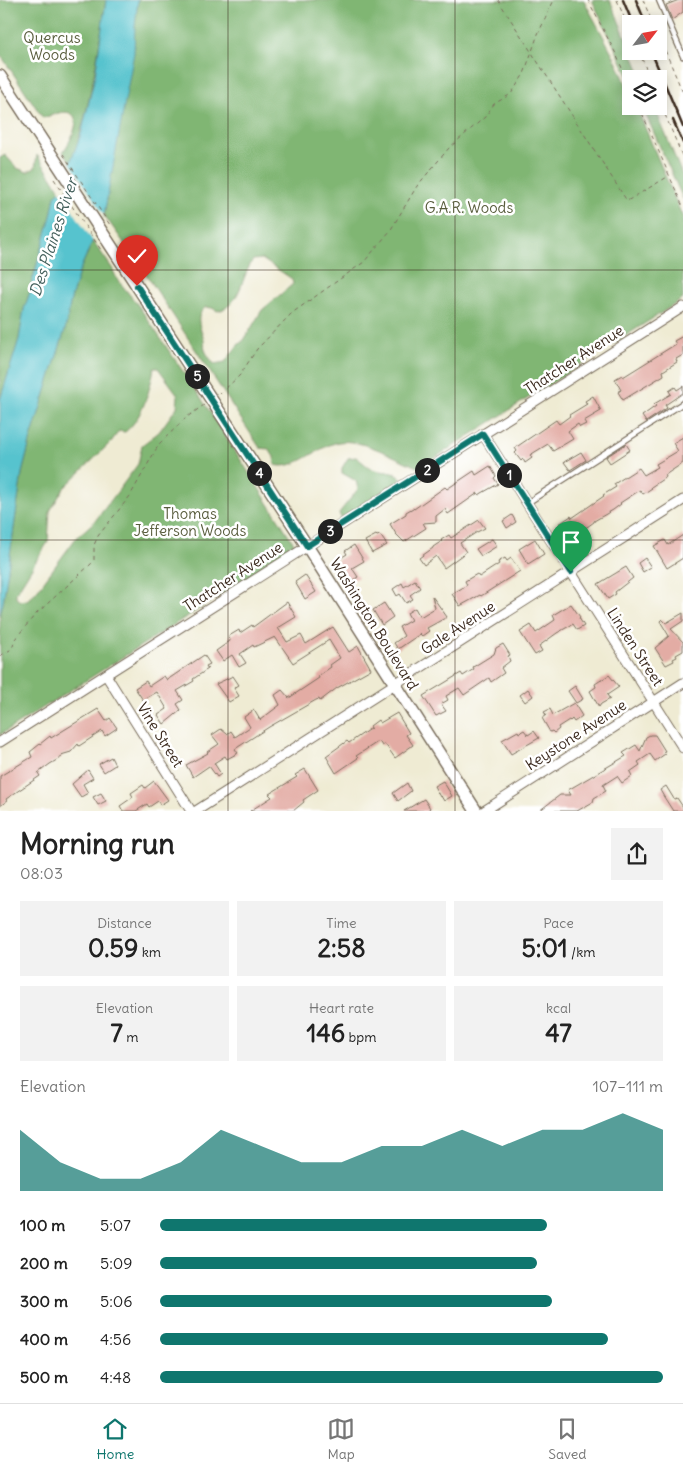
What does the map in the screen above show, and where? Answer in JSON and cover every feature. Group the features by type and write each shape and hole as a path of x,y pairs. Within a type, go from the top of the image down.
{"street":[{"name":"Washington Boulevard","path":"0,76 59,177 105,227 394,684 476,810"},
{"name":"Thatcher Avenue","path":"0,742 683,307"},
{"name":"Linden Street","path":"483,434 683,748"},
{"name":"Gale Avenue","path":"196,810 683,500"},
{"name":"Vine Street","path":"106,675 192,810"},
{"name":"Keystone Avenue","path":"484,810 683,683"}],"lane":[{"path":"659,0 683,56"},
{"path":"527,503 683,403"}],"path":[{"path":"498,0 626,201 669,176"},
{"path":"219,395 240,374 257,349 292,313 364,262 390,231 416,186 449,148 485,117 494,104 511,94 524,74 538,34 554,0"},
{"path":"588,0 623,70"},
{"path":"617,0 623,15"},
{"path":"643,0 649,15"},
{"path":"668,57 683,93"},
{"path":"643,115 683,207"},
{"path":"665,115 683,158"},
{"path":"63,154 104,216 105,227"},
{"path":"59,177 60,188 101,250"},
{"path":"0,656 10,650 15,639 35,615 91,564 94,560 94,545 98,536 130,496 159,444 187,417 205,405"}],"green space":[{"name":"Quercus Woods","path":"0,0 106,0 88,102 71,162 63,152 74,132 76,121 74,116 63,112 43,118 0,54"},
{"name":"G.A.R. Woods","path":"138,0 584,0 622,75 622,115 640,115 683,218 683,299 419,468 379,450 358,443 348,442 331,444 291,464 275,465 274,457 269,449 260,448 142,268 104,215 117,143","holes":["262,259 292,279 293,284 262,310 244,340 225,362 214,364 205,350 199,325 202,310 206,307 218,311 226,308 240,290 253,260"]},
{"path":"592,0 610,0 622,29 622,60 635,60 639,70 626,70"},
{"path":"646,115 658,115 683,177 683,199"},
{"path":"5,155 17,168 27,172 35,168 37,155 60,190 55,196 24,309 19,339 0,400 0,158"},
{"name":"Thomas Jefferson Woods","path":"93,241 112,268 117,279 138,305 203,401 295,545 292,550 0,735 0,614 22,473 65,330 79,272","holes":["154,368 158,368 178,395 177,407 159,432 142,445 138,464 95,521 76,538 36,592 27,600 20,601 16,598 16,593 48,542 50,511 64,488 111,442 119,431 125,432 137,419 145,403"]},
{"path":"356,457 373,469 393,473 402,479 341,518 339,513 358,489 356,481 342,473 342,468 348,458"}],"water":[{"name":"Des Plaines River","path":"106,0 138,0 134,53 104,215 79,272 65,330 22,473 0,614 0,400 19,339 24,309 55,196 60,190 82,131 95,76"}],"pier":[{"path":"69,161 104,215 94,243 59,189"}],"building":[{"path":"683,0 683,12 672,20 666,5"},
{"path":"683,336 683,355 676,359 677,362 663,371 664,375 623,400 618,392 621,390 615,379 622,375 623,377 676,344 674,341"},
{"path":"683,386 683,393 665,405 667,408 646,422 642,416 656,406 654,404 671,394 669,391 675,387 677,390"},
{"path":"593,396 601,411 584,421 586,424 580,427 578,424 568,431 573,439 553,451 548,444 530,455 532,458 525,463 523,459 521,461 515,453 517,451 515,448 556,420 559,424 569,415 587,404 585,401"},
{"path":"683,437 683,463 665,475 666,477 652,488 643,494 640,490 594,521 580,532 582,533 578,535 580,537 574,541 572,538 570,540 559,524 571,516 572,518 604,496 616,487 614,484 639,468 644,475 658,467 656,464 678,451 673,443"},
{"path":"626,444 630,450 610,463 606,457"},
{"path":"581,452 586,460 570,470 564,462"},
{"path":"490,466 498,484 479,495 478,493 448,514 445,509 436,516 436,522 423,523 426,528 404,542 396,534 390,524 406,514 406,512 414,509 445,487 447,489 474,471 476,475"},
{"path":"512,515 516,522 507,528 503,521"},
{"path":"479,520 485,528 460,543 466,552 444,568 436,556 424,565 419,558 441,540 449,535 451,538"},
{"path":"380,535 387,545 372,553 365,541"},
{"path":"683,535 683,558 667,568 654,546 665,540 668,545"},
{"path":"492,539 497,546 481,556 476,549"},
{"path":"535,539 544,554 528,564 519,549"},
{"path":"354,545 364,561 352,568 358,577 350,582 336,561 347,554 345,551"},
{"path":"505,558 507,561 511,558 520,571 481,596 460,606 452,594 467,585 465,581 477,574 479,577"},
{"path":"645,558 651,567 643,572 638,563"},
{"path":"626,567 633,578 608,599 598,584"},
{"path":"305,575 316,592 305,599 295,582"},
{"path":"415,580 420,588 410,595 413,599 406,603 400,594 397,596 393,589 402,583 404,587"},
{"path":"432,596 447,617 427,628 429,631 422,636 420,634 398,649 394,643 404,636 399,627 411,620 407,613 415,608 420,617 435,608"},
{"path":"287,602 296,617 278,628 287,642 301,635 306,644 333,627 349,652 358,646 371,669 337,688 320,701 319,699 316,700 269,727 235,749 238,753 227,759 225,756 214,763 221,774 217,777 209,766 193,777 186,765 208,753 219,744 212,735 221,729 227,734 231,731 235,737 250,727 244,717 254,710 260,720 280,705 275,695 282,690 289,698 319,678 318,676 340,658 329,640 293,663 275,637 254,647 253,645 240,654 246,663 239,667 232,655 223,661 216,651 230,641 229,636 239,630 240,633 252,625 253,627"},
{"path":"384,603 393,617 382,625 373,610"},
{"path":"571,604 584,626 577,630 573,624 557,633 539,646 542,651 535,655 520,632 531,625 536,633 555,620 553,615"},
{"path":"683,613 683,621 671,629 683,642 683,651 676,655 677,657 673,659 674,661 666,665 655,648 669,636 660,621 662,619 666,623"},
{"path":"503,644 510,655 508,656 510,661 501,668 504,673 491,682 489,678 464,695 459,688 446,696 448,700 441,704 446,711 436,716 423,696 461,673 463,676 474,669 473,667 494,654 496,648"},
{"path":"204,655 210,664 206,666 208,669 193,679 194,681 177,691 183,700 177,704 181,710 164,724 158,715 167,709 157,692 143,700 135,688 146,681 149,686 164,676 167,680"},
{"path":"609,675 619,687 607,695 610,699 599,707 590,691 596,687 595,684"},
{"path":"233,676 239,685 234,688 239,696 229,702 216,684"},
{"path":"575,686 583,699 576,703 568,691"},
{"path":"528,689 533,696 525,702 520,695"},
{"path":"574,703 582,716 574,722 572,719 569,720 558,727 559,729 554,733 550,732 542,718 546,715 544,712 550,709 553,715"},
{"path":"98,709 106,721 110,718 117,728 105,736 102,731 79,746 78,744 71,752 61,755 62,757 38,773 40,776 6,799 7,801 0,806 0,776 32,757 30,752 50,736 51,738"},
{"path":"397,713 409,733 406,735 413,745 395,758 385,744 382,746 379,741 356,756 358,758 336,773 326,756 347,741 349,743 371,728 370,726 378,720 380,723"},
{"path":"524,730 528,735 534,731 539,738 511,754 502,740 518,731 519,733"},
{"path":"655,735 665,751 663,752 665,754 655,761 650,754 638,762 640,765 630,772 632,776 622,783 617,776 603,785 606,791 594,798 593,802 577,811 539,811 560,795 571,795 568,790 626,756 623,753 636,745 640,751 646,737"},
{"path":"111,757 115,765 104,772 99,764"},
{"path":"305,769 318,790 303,800 304,802 293,811 250,811 272,797 269,794 297,777 295,775"},
{"path":"88,770 93,778 83,784 88,793 81,797 72,784"},
{"path":"154,781 168,800 160,805 158,801 149,807 147,804 136,811 123,811 120,806 133,797 131,793 143,785 145,788"},
{"path":"443,781 452,796 444,801 434,786"},
{"path":"407,783 411,791 398,801 393,793"},
{"path":"666,786 674,799 677,798 683,807 683,811 673,811 660,790"},
{"path":"101,793 106,801 98,805 93,797"},
{"path":"424,799 430,808 427,811 404,811"}],"railway":[{"path":"623,0 629,15"},
{"path":"636,0 642,15"},
{"path":"655,60 683,127"},
{"path":"673,120 683,143"}],"route":[{"path":"137,286 307,546 483,434 571,572"}]}
